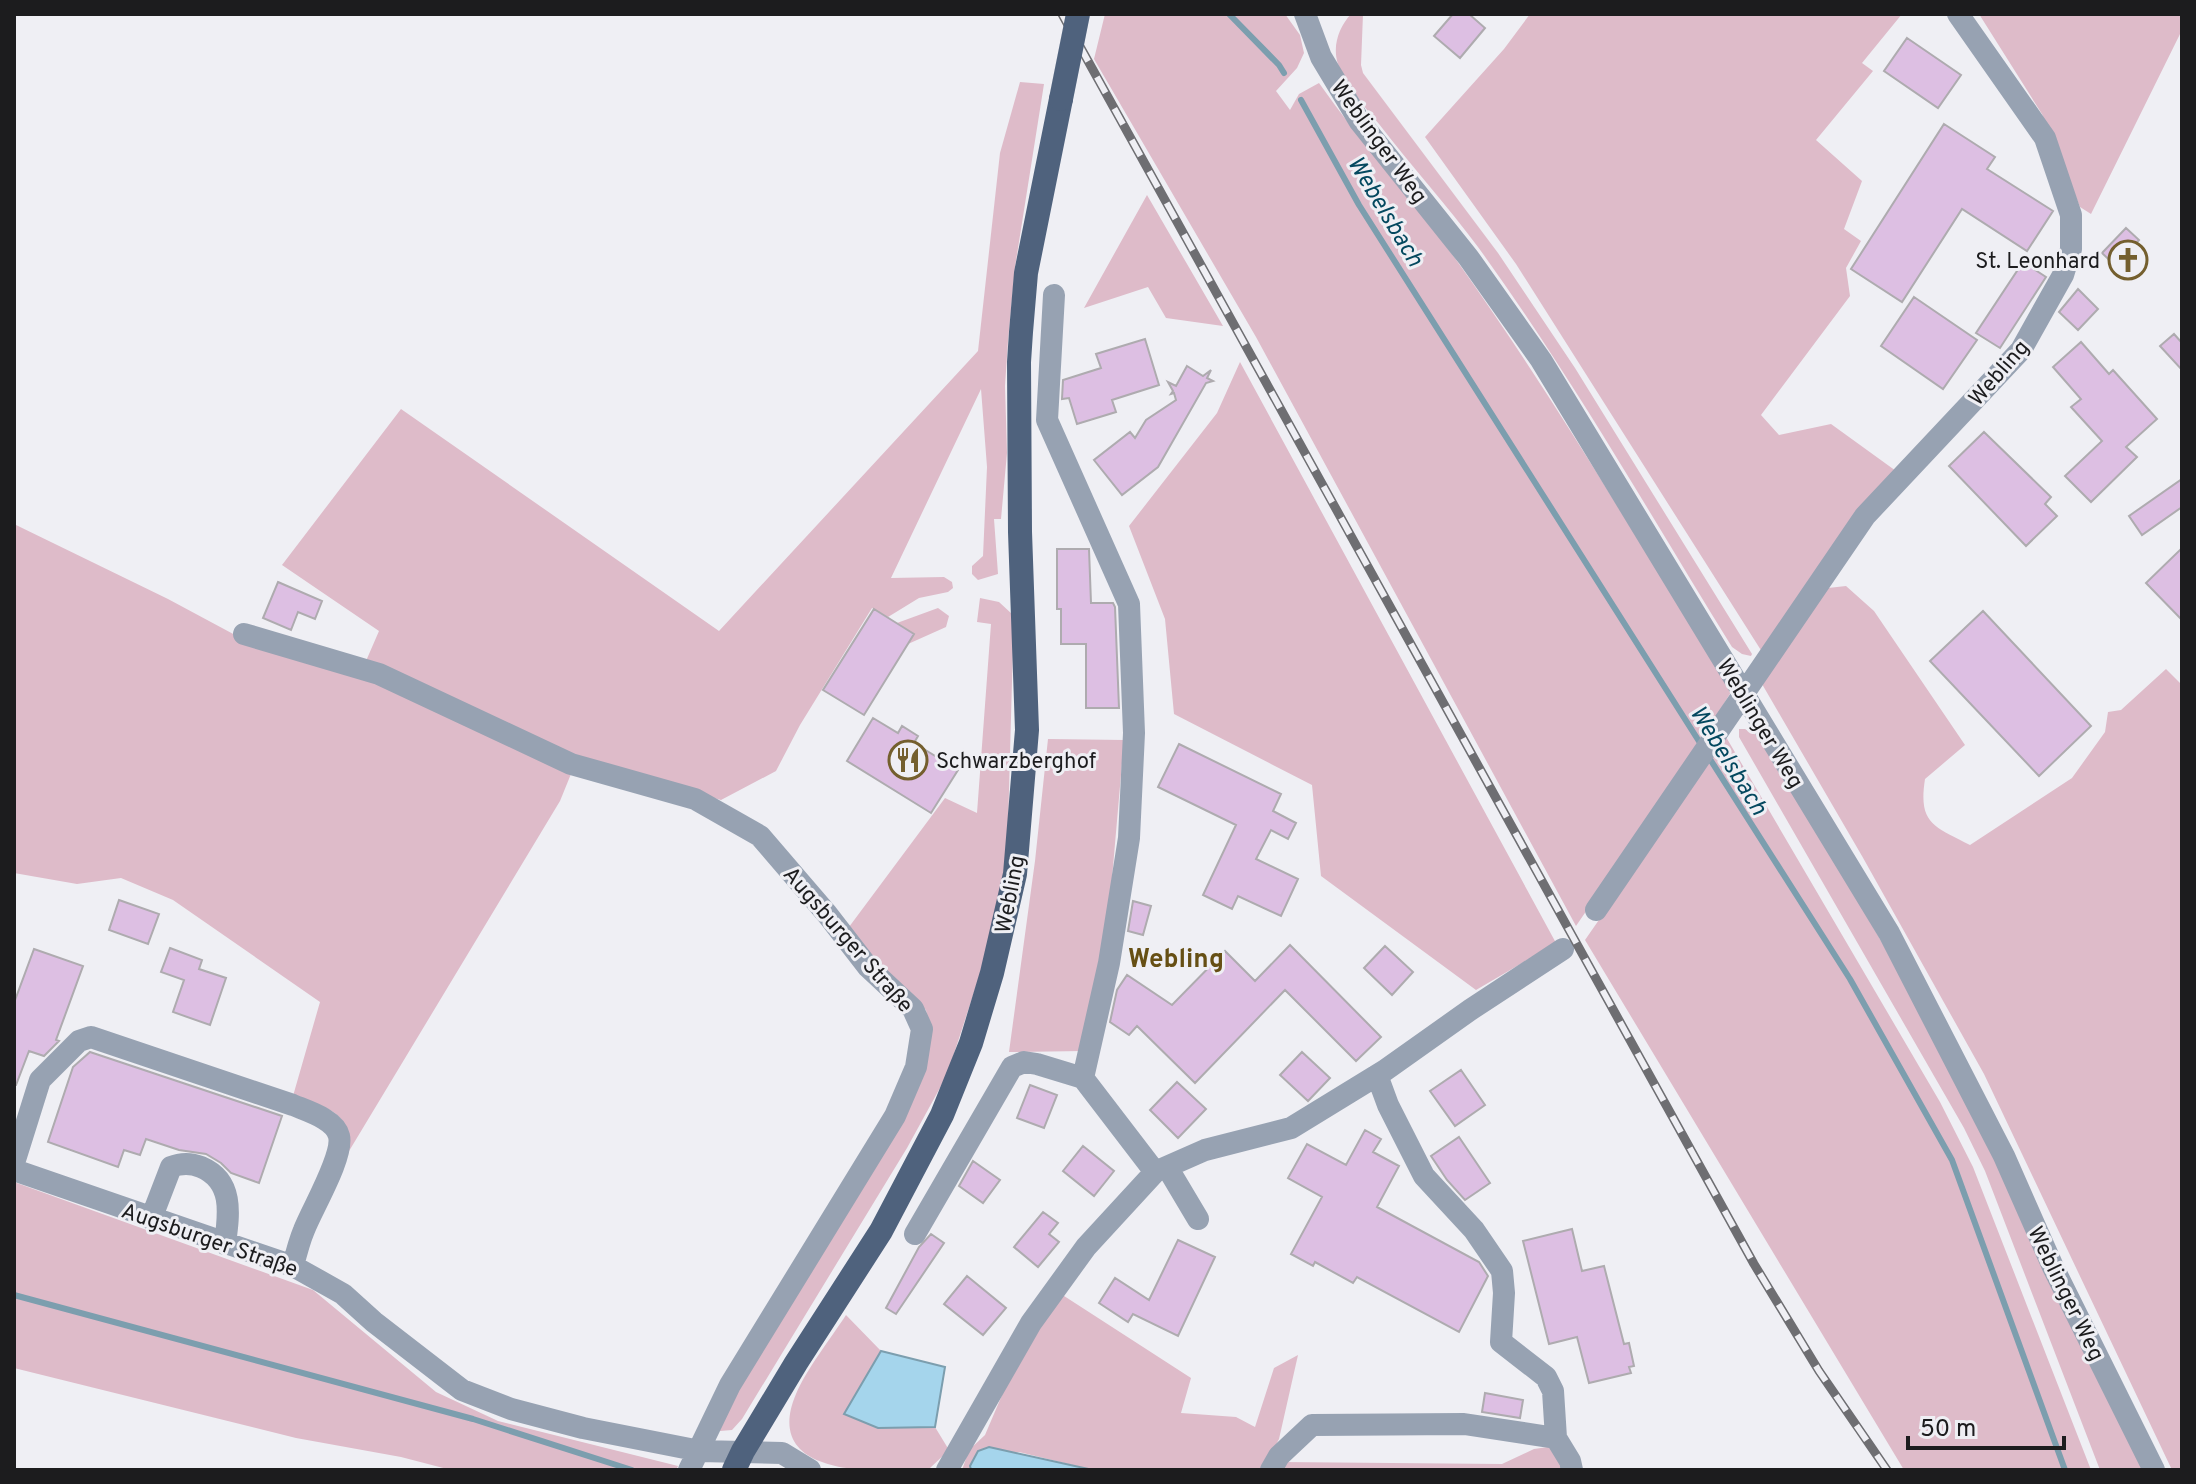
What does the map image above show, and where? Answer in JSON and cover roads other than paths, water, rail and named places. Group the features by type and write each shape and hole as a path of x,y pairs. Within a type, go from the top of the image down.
{"main road":[{"name":"Webling","path":"738,1461 881,1231 942,1115 971,1043 992,973 1015,874 1027,730 1019,419 1019,362 1026,273 1078,14"}],"street":[{"name":"Webling","path":"1596,910 1865,516 2021,350 2063,275 2071,249 2071,215 2045,138 1958,14"},
{"name":"Weblinger Weg","path":"1309,15 1321,57 1339,91 1360,122 1468,257 1541,360 1889,933 2004,1156 2053,1267 2154,1470"},
{"path":"1054,295 1047,420 1129,604 1134,733 1129,838 1111,950 1083,1078"},
{"name":"Augsburger Straße","path":"244,634 379,674 571,764 695,799 760,836 868,967 913,1009 922,1029 916,1067 895,1116 730,1385 694,1460"},
{"path":"947,1470 1031,1323 1086,1247 1161,1170 1205,1150 1291,1128 1377,1075 1563,949"},
{"path":"14,1163 40,1080 79,1041 91,1037 293,1105 316,1114 340,1137 336,1156 303,1233 293,1266"},
{"path":"915,1234 1012,1067 1024,1062 1083,1078 1198,1219"},
{"path":"1377,1075 1388,1105 1424,1176 1482,1240 1502,1271 1501,1342 1546,1377 1553,1391 1556,1438 1572,1470"},
{"path":"151,1219 171,1167 195,1165 210,1171 222,1181 229,1214 225,1244"},
{"name":"Augsburger Straße","path":"14,1170 293,1266 343,1294 462,1390 511,1409 694,1460 738,1461"},
{"path":"1271,1470 1279,1456 1312,1425 1464,1424 1556,1438"},
{"path":"738,1461 782,1453 810,1470"},
{"path":"738,1461 767,1470"}],"water":[{"path":"881,1351 945,1367 935,1427 878,1428 844,1414"},
{"path":"989,1447 1093,1470 971,1470 978,1451"}],"waterway":[{"name":"Webelsbach","path":"1229,14 1284,73"},
{"name":"Webelsbach","path":"1301,100 1359,205 1702,746"},
{"name":"Webelsbach","path":"1708,756 1850,979 1952,1160 2065,1470"},
{"path":"14,1295 473,1419 632,1470"}],"railway":[{"path":"1062,14 1754,1264 1819,1371 1887,1470"}],"place":[{"name":"St. Leonhard","path":"2128,260"},
{"name":"Schwarzberghof","path":"908,760"}],"district":[{"name":"Webling","path":"1176,958"}]}
